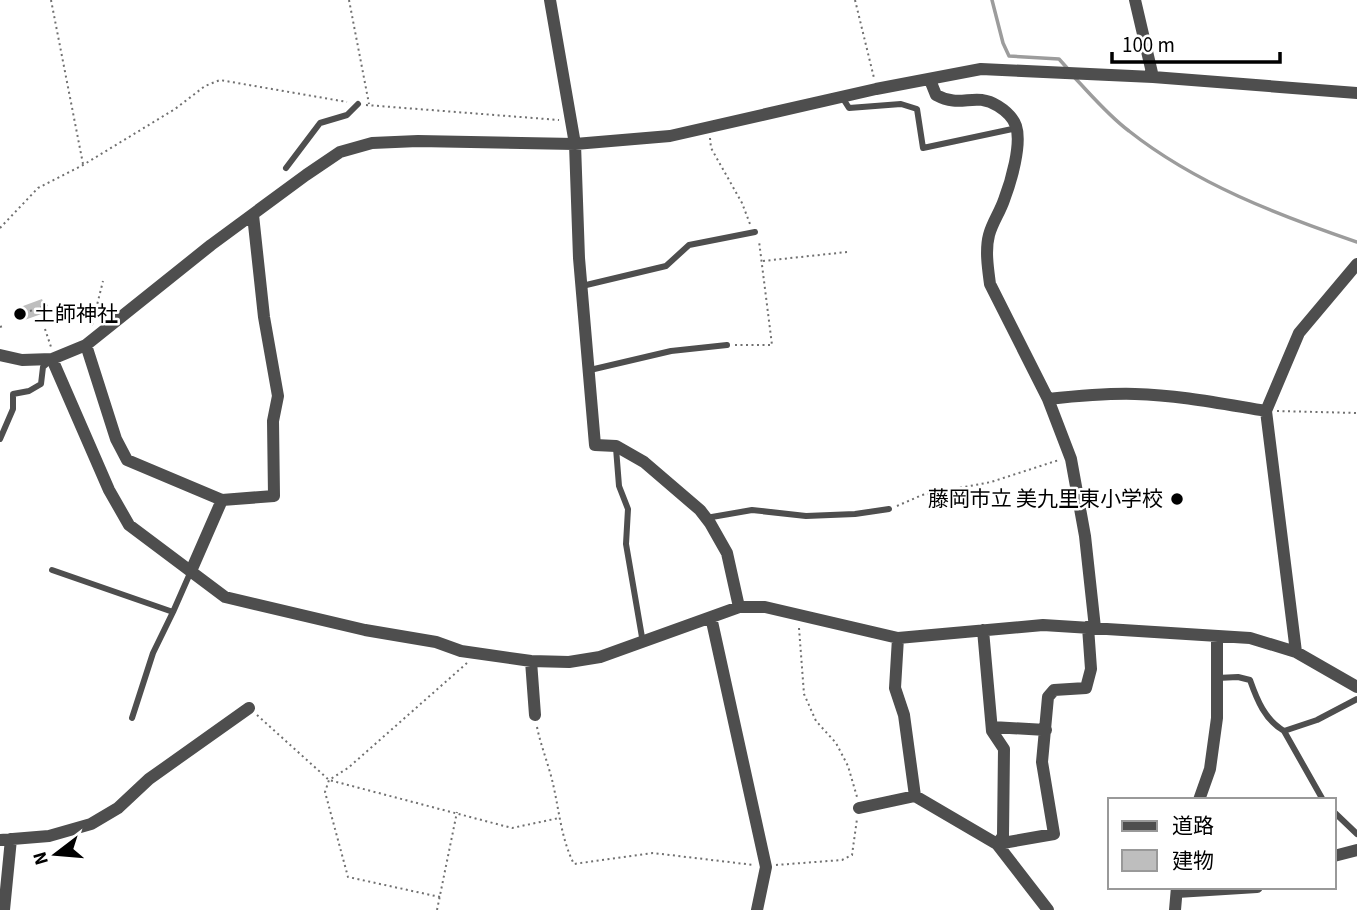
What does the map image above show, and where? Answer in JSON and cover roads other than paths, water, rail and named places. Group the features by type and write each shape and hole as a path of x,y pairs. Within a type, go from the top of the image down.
{"street":[{"path":"550,0 575,144 594,445 616,446 644,462 706,518 727,553 739,607"},
{"path":"1135,0 1153,77"},
{"path":"0,355 22,360 87,344 211,245 340,152 372,143 406,141 575,144 670,136 876,89 981,69 1153,77 1357,93"},
{"path":"930,80 936,95 949,102 984,99 1011,117 1017,128 1017,149 1012,175 988,236 990,284 1048,399 1070,456 1085,536 1092,628 1091,669 1086,688 1054,690 1048,697 1042,762 1054,834 997,844"},
{"path":"87,344 116,439 127,460 222,500 274,496 274,421 278,396 264,317 253,215"},
{"path":"1296,652 1266,411 1299,333 1357,264"},
{"path":"51,352 119,511 129,526 225,597 365,630 436,642 461,651 531,661 569,662 600,657 739,607 765,607 898,638 1043,625 1250,638 1296,652 1357,687"},
{"path":"1048,399 1137,394 1214,402 1266,411"},
{"path":"191,572 222,500"},
{"path":"711,617 766,867 757,910"},
{"path":"983,630 992,727 1004,749 1003,836 997,844"},
{"path":"1200,798 1210,769 1217,718 1217,636"},
{"path":"898,638 895,688 904,715 915,796"},
{"path":"531,661 536,715"},
{"path":"4,910 6,839 49,836 91,824 118,808 149,779 249,708"},
{"path":"992,727 1046,730"},
{"path":"859,808 915,796 997,844 1045,909"},
{"path":"1336,855 1357,850"},
{"path":"1175,910 1177,890 1204,889"}],"lane":[{"path":"842,97 849,108 901,104 917,109 923,148 1017,128"},
{"path":"286,168 320,123 347,115 358,104"},
{"path":"582,286 666,266 689,245 755,232"},
{"path":"590,370 671,351 727,345"},
{"path":"0,439 13,409 13,394 29,391 41,384 43,367 51,352"},
{"path":"616,446 619,486 628,509 626,544 643,643"},
{"path":"706,518 752,510 806,516 890,509"},
{"path":"52,569 173,612"},
{"path":"132,718 153,653 191,572"},
{"path":"1217,678 1238,677 1250,680 1268,718 1284,731 1323,798"},
{"path":"1284,731 1318,720 1357,699"},
{"path":"1336,814 1357,834"}],"waterway":[{"path":"992,0 1009,56 1059,59 1068,69"},
{"path":"1075,78 1122,125 1182,167 1268,209 1357,242"}],"place":[{"name":"土師神社","path":"20,314"},
{"name":"藤岡市立 美九里東小学校","path":"1177,499"}]}
